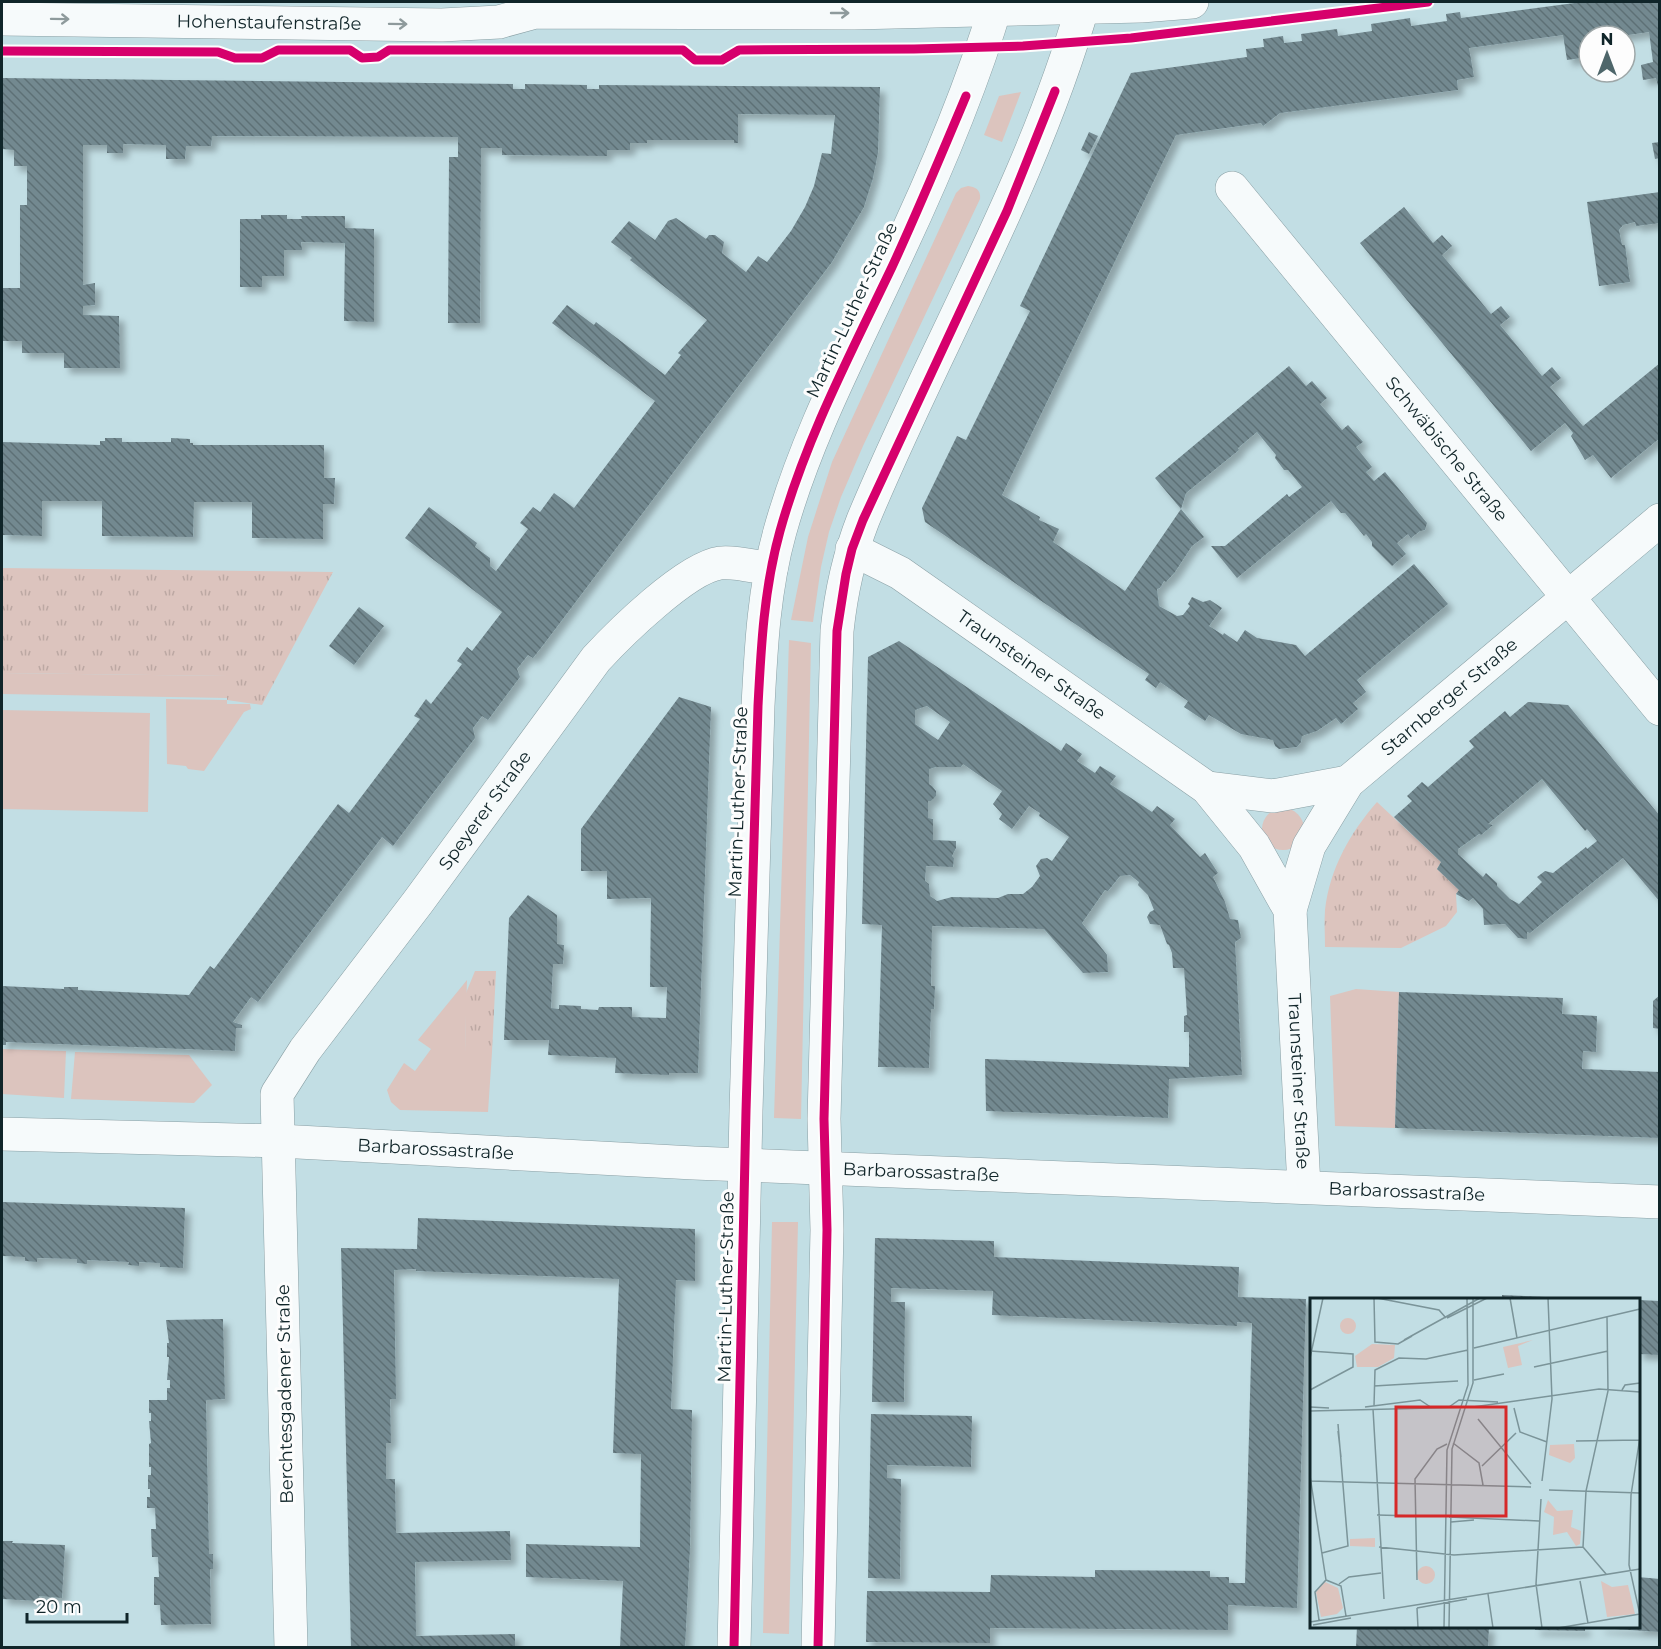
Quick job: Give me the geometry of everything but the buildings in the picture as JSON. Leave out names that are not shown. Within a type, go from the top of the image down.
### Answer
[{"type":"street","name":"Hohenstaufenstraße","points":[[2,19],[442,25],[499,22],[531,7],[787,7],[854,14],[996,5],[1155,6],[1192,2]]},
{"type":"street","points":[[818,1647],[827,1242],[824,1119],[837,631],[841,599],[852,549],[876,489],[1020,181],[1063,68],[1083,4]]},
{"type":"street","name":"Martin-Luther-Straße","points":[[734,1647],[760,647],[771,570],[780,530],[813,436],[930,182],[971,81],[996,5]]},
{"type":"street","name":"Schwäbische Straße","points":[[1232,188],[1659,709]]},
{"type":"street","name":"Starnberger Straße","points":[[1290,910],[1310,846],[1348,782],[1659,520]]},
{"type":"street","name":"Traunsteiner Straße","points":[[852,549],[900,573],[1207,788],[1254,846],[1290,910],[1304,1187]]},
{"type":"street","name":"Speyerer Straße","points":[[279,1141],[278,1094],[305,1050],[418,902],[596,659],[620,634],[698,570],[728,563],[771,570]]},
{"type":"street","name":"Traunsteiner Straße","points":[[1207,788],[1272,796],[1348,782]]},
{"type":"street","name":"Barbarossastraße","points":[[2,1134],[279,1141],[745,1166],[1659,1202]]},
{"type":"street","name":"Berchtesgadener Straße","points":[[279,1141],[291,1647]]},
{"type":"green space","points":[[1021,92],[1002,142],[984,135],[999,96]]},
{"type":"green space","points":[[968,186],[980,193],[980,199],[841,497],[829,532],[821,567],[813,622],[791,620],[808,537],[832,462],[956,193]]},
{"type":"green space","points":[[2,568],[333,572],[262,705],[227,700],[227,676],[2,673]]},
{"type":"green space","points":[[789,640],[811,643],[801,1119],[774,1118]]},
{"type":"green space","points":[[2,673],[227,676],[227,698],[2,694]]},
{"type":"green space","points":[[166,699],[227,700],[227,704],[250,704],[251,709],[244,712],[204,771],[167,764]]},
{"type":"green space","points":[[2,710],[150,713],[148,812],[2,809]]},
{"type":"green space","points":[[1377,802],[1441,862],[1437,869],[1459,890],[1456,894],[1457,912],[1446,926],[1401,948],[1325,947],[1325,910],[1331,880],[1350,839]]},
{"type":"green space","points":[[1283,808],[1291,809],[1298,814],[1303,821],[1303,837],[1298,844],[1291,849],[1283,850],[1275,849],[1268,844],[1263,837],[1262,829],[1263,821],[1268,814],[1275,809]]},
{"type":"green space","points":[[475,971],[496,971],[492,1052],[465,1052],[466,993]]},
{"type":"green space","points":[[467,980],[465,1051],[492,1052],[488,1112],[400,1110],[391,1102],[387,1090],[404,1063],[415,1071],[431,1049],[418,1040]]},
{"type":"green space","points":[[1356,989],[1399,992],[1395,1128],[1335,1126],[1330,996]]},
{"type":"green space","points":[[2,1049],[66,1051],[64,1098],[2,1094]]},
{"type":"green space","points":[[75,1052],[189,1055],[212,1085],[194,1103],[71,1099]]},
{"type":"green space","points":[[772,1222],[798,1222],[789,1634],[763,1633]]},
{"type":"cycle path","points":[[2,51],[218,52],[235,58],[262,58],[278,50],[350,50],[362,58],[378,57],[389,50],[683,50],[695,60],[722,60],[739,50],[1023,46],[1131,38],[1428,2]]},
{"type":"cycle path","points":[[818,1648],[827,1230],[824,1119],[837,631],[846,574],[863,520],[1007,211],[1055,91]]},
{"type":"cycle path","points":[[734,1648],[758,706],[762,640],[770,574],[791,496],[816,429],[911,225],[966,96]]}]
